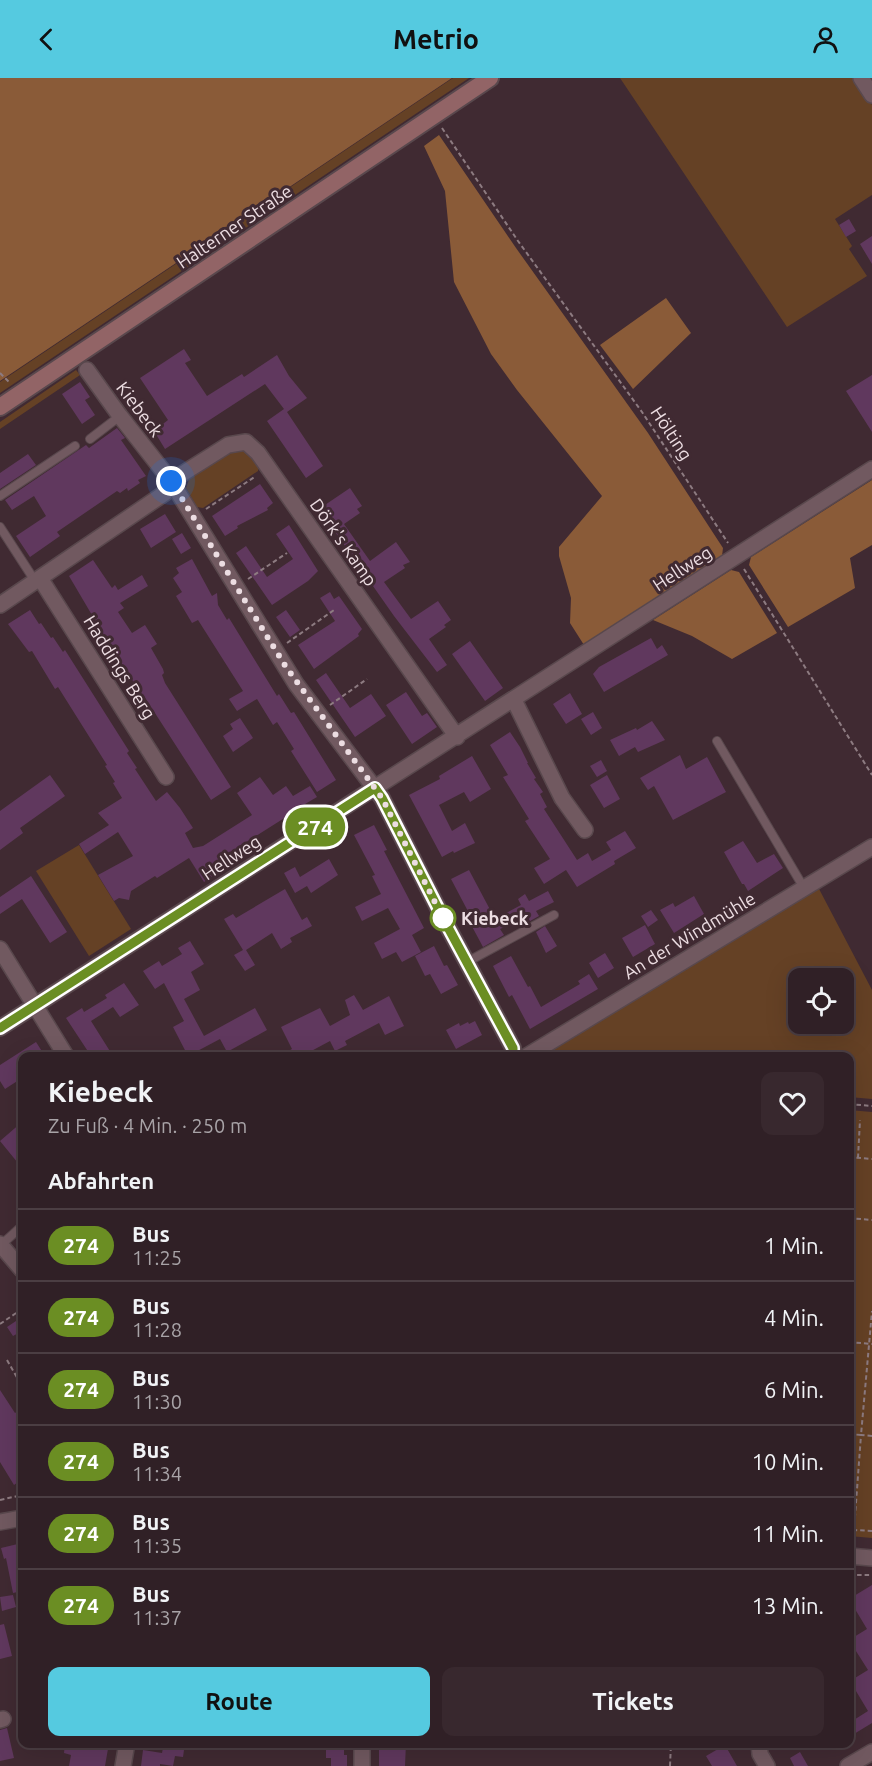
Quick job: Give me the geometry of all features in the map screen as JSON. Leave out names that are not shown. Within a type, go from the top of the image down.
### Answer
[{"type":"main road","name":"Halterner Straße","points":[[0,407],[490,78]]},
{"type":"street","points":[[861,78],[872,95]]},
{"type":"street","name":"Kiebeck","points":[[87,370],[171,481],[275,651],[382,798],[513,1048],[513,1052]]},
{"type":"street","name":"Dörk's Kamp","points":[[171,481],[228,445],[246,441],[258,453],[457,737]]},
{"type":"street","name":"Hellweg","points":[[0,1028],[872,469]]},
{"type":"street","points":[[0,605],[165,493],[171,481]]},
{"type":"street","name":"Haddings Berg","points":[[38,580],[166,777]]},
{"type":"street","points":[[514,699],[562,798],[585,830]]},
{"type":"street","name":"An der Windmühle","points":[[534,1052],[872,847]]},
{"type":"street","points":[[0,949],[64,1052]]},
{"type":"street","points":[[1,1244],[18,1265]]},
{"type":"street","points":[[854,1556],[872,1558]]},
{"type":"street","points":[[123,1766],[125,1748]]},
{"type":"street","points":[[362,1748],[362,1766]]},
{"type":"street","points":[[759,1748],[760,1754],[767,1766]]},
{"type":"street","points":[[848,1766],[872,1752]]},
{"type":"lane","points":[[90,439],[120,416]]},
{"type":"lane","points":[[0,496],[75,446]]},
{"type":"lane","points":[[0,527],[38,580]]},
{"type":"lane","points":[[717,741],[804,888]]},
{"type":"lane","points":[[467,962],[554,915]]},
{"type":"lane","points":[[1,1244],[18,1229]]},
{"type":"path","name":"Hölting","points":[[433,116],[518,241],[642,412],[736,556],[872,775]]},
{"type":"path","points":[[194,518],[268,468]]},
{"type":"path","points":[[236,588],[288,553]]},
{"type":"path","points":[[275,651],[334,610]]},
{"type":"path","points":[[318,713],[367,679]]},
{"type":"path","points":[[854,1104],[872,1106]]},
{"type":"path","points":[[858,1158],[860,1120]]},
{"type":"path","points":[[854,1158],[872,1159]]},
{"type":"path","points":[[854,1218],[872,1220]]},
{"type":"path","points":[[872,1311],[854,1530],[872,1531]]},
{"type":"path","points":[[0,1324],[18,1312]]},
{"type":"path","points":[[854,1342],[871,1344]]},
{"type":"path","points":[[7,1360],[18,1379]]},
{"type":"path","points":[[854,1434],[872,1436]]},
{"type":"path","points":[[0,1500],[18,1496]]},
{"type":"path","points":[[854,1573],[872,1575]]},
{"type":"path","points":[[670,1766],[672,1748]]},
{"type":"shaded area","points":[[0,78],[452,78],[0,381]]},
{"type":"shaded area","points":[[453,78],[469,78],[0,393],[0,382]]},
{"type":"shaded area","points":[[620,78],[855,78],[872,105],[872,195],[835,219],[852,246],[849,249],[867,276],[787,327]]},
{"type":"shaded area","points":[[439,135],[516,248],[648,433],[723,548],[722,556],[584,645],[570,623],[571,598],[559,556],[559,547],[602,496],[491,354],[454,282],[445,191],[424,146]]},
{"type":"shaded area","points":[[666,298],[691,333],[633,389],[600,345]]},
{"type":"shaded area","points":[[76,370],[80,375],[0,429],[0,422]]},
{"type":"shaded area","points":[[241,449],[248,452],[259,465],[258,471],[203,508],[197,507],[186,488],[190,477],[225,452]]},
{"type":"shaded area","points":[[872,480],[872,545],[850,558],[855,588],[788,627],[749,565],[751,557]]},
{"type":"shaded area","points":[[731,570],[739,572],[777,633],[732,659],[692,636],[653,620]]},
{"type":"shaded area","points":[[79,845],[131,929],[89,956],[36,871]]},
{"type":"shaded area","points":[[818,887],[872,990],[872,1099],[854,1097],[854,1052],[545,1052]]},
{"type":"shaded area","points":[[854,1110],[872,1112],[872,1538],[854,1536]]},
{"type":"building","points":[[849,219],[856,231],[846,237],[839,225]]},
{"type":"building","points":[[872,236],[872,264],[860,244]]},
{"type":"building","points":[[184,349],[191,360],[185,363],[207,396],[242,374],[244,377],[277,355],[289,376],[307,398],[287,412],[323,466],[306,478],[267,421],[284,409],[265,384],[165,449],[154,431],[168,420],[140,378]]},
{"type":"building","points":[[872,375],[872,432],[846,391]]},
{"type":"building","points":[[80,382],[90,397],[85,400],[95,415],[82,424],[62,394]]},
{"type":"building","points":[[117,428],[125,438],[121,440],[146,476],[138,480],[140,483],[128,491],[127,488],[120,493],[117,491],[57,532],[60,536],[30,557],[16,536],[46,516],[34,496],[12,510],[5,500],[86,445],[89,448]]},
{"type":"building","points":[[28,454],[36,465],[0,489],[0,473]]},
{"type":"building","points":[[260,484],[273,503],[267,508],[268,510],[237,526],[238,528],[225,536],[212,516]]},
{"type":"building","points":[[350,488],[362,506],[357,509],[360,513],[344,524],[370,561],[396,542],[410,562],[403,565],[405,568],[384,582],[411,619],[438,601],[451,620],[444,625],[446,627],[429,639],[447,665],[437,672],[394,616],[319,509]]},
{"type":"building","points":[[165,514],[176,532],[151,548],[140,529]]},
{"type":"building","points":[[289,525],[318,571],[308,581],[272,605],[236,553],[246,546],[267,577],[293,559],[276,534]]},
{"type":"building","points":[[182,533],[191,548],[181,554],[172,539]]},
{"type":"building","points":[[192,559],[212,596],[217,593],[218,605],[227,620],[229,618],[277,696],[279,694],[291,713],[294,712],[336,780],[317,792],[291,751],[294,749],[277,722],[273,725],[257,699],[237,711],[229,699],[243,691],[198,620],[192,623],[176,596],[182,592],[173,578],[179,573],[176,568]]},
{"type":"building","points":[[93,560],[112,588],[115,585],[118,590],[142,575],[148,586],[120,603],[124,608],[118,612],[132,633],[145,625],[157,644],[151,648],[163,669],[162,675],[165,683],[231,787],[211,800],[144,696],[129,678],[69,576]]},
{"type":"building","points":[[330,592],[334,599],[339,596],[362,629],[359,636],[314,669],[298,645],[335,621],[320,598]]},
{"type":"building","points":[[30,610],[63,652],[65,650],[129,751],[127,753],[137,768],[135,769],[156,801],[167,792],[180,808],[193,828],[185,833],[193,848],[203,846],[252,815],[237,793],[260,777],[273,795],[286,786],[293,796],[310,786],[317,797],[300,807],[302,810],[287,819],[286,817],[221,858],[227,867],[204,882],[189,858],[131,891],[129,900],[119,898],[114,901],[98,875],[133,856],[118,832],[85,854],[79,844],[109,825],[98,813],[122,798],[105,766],[107,765],[58,687],[55,689],[32,651],[29,652],[8,624]]},
{"type":"building","points":[[286,610],[300,630],[290,637],[276,617]]},
{"type":"building","points":[[651,638],[657,649],[662,645],[668,655],[604,692],[593,674],[599,667]]},
{"type":"building","points":[[470,641],[503,688],[485,701],[452,654]]},
{"type":"building","points":[[326,673],[350,708],[371,694],[386,716],[355,737],[316,680]]},
{"type":"building","points":[[406,692],[422,716],[427,713],[437,727],[412,744],[386,705]]},
{"type":"building","points":[[570,693],[582,714],[566,724],[553,704]]},
{"type":"building","points":[[593,712],[602,728],[591,735],[581,719]]},
{"type":"building","points":[[240,718],[253,738],[233,752],[223,736],[233,729],[230,724]]},
{"type":"building","points":[[652,721],[665,740],[638,752],[635,747],[619,756],[610,740],[636,728],[637,730]]},
{"type":"building","points":[[510,732],[543,792],[540,794],[547,807],[544,809],[577,860],[588,853],[592,861],[611,850],[606,842],[625,831],[636,848],[577,887],[566,870],[544,884],[534,868],[550,859],[525,821],[529,819],[503,777],[508,775],[490,745]]},
{"type":"building","points":[[680,755],[686,769],[707,757],[726,792],[673,820],[654,786],[648,790],[640,778]]},
{"type":"building","points":[[472,756],[491,789],[470,802],[464,792],[439,805],[452,831],[465,823],[475,843],[442,857],[409,795],[440,779],[439,776]]},
{"type":"building","points":[[601,760],[607,771],[597,777],[590,766]]},
{"type":"building","points":[[50,775],[65,796],[20,828],[23,833],[0,850],[0,811]]},
{"type":"building","points":[[607,775],[620,799],[604,808],[590,785]]},
{"type":"building","points":[[374,825],[387,850],[384,851],[424,928],[412,935],[421,952],[402,962],[396,952],[382,959],[374,943],[400,929],[388,908],[362,921],[355,907],[381,894],[372,876],[375,875],[354,835]]},
{"type":"building","points":[[743,841],[757,863],[774,854],[783,868],[748,891],[724,852]]},
{"type":"building","points":[[329,859],[338,875],[311,893],[307,886],[295,893],[284,873],[295,867],[300,877]]},
{"type":"building","points":[[469,870],[495,919],[521,905],[518,899],[525,894],[529,901],[548,891],[554,902],[536,911],[539,916],[530,921],[527,916],[500,929],[504,935],[483,947],[468,919],[471,917],[451,879]]},
{"type":"building","points":[[31,876],[67,932],[50,943],[22,899],[0,914],[0,897]]},
{"type":"building","points":[[285,889],[302,920],[307,917],[312,926],[290,938],[292,942],[281,949],[272,933],[246,950],[255,965],[245,971],[234,955],[243,950],[224,919],[233,914],[236,918]]},
{"type":"building","points":[[694,896],[704,914],[674,933],[660,910],[673,903],[675,907]]},
{"type":"building","points":[[651,910],[658,920],[648,927],[641,916]]},
{"type":"building","points":[[645,925],[655,944],[633,957],[622,938]]},
{"type":"building","points":[[545,926],[557,946],[546,953],[536,932]]},
{"type":"building","points":[[190,941],[204,964],[191,972],[200,990],[184,999],[204,1036],[255,1008],[267,1030],[227,1052],[220,1039],[196,1052],[186,1052],[173,1027],[184,1021],[164,983],[155,989],[143,971],[159,961],[162,966],[182,954],[178,948]]},
{"type":"building","points":[[434,946],[444,966],[447,965],[458,985],[441,994],[430,974],[425,976],[415,956]]},
{"type":"building","points":[[605,953],[614,968],[598,978],[589,963]]},
{"type":"building","points":[[511,956],[541,1007],[580,984],[578,981],[589,974],[598,989],[530,1029],[512,995],[509,997],[493,966]]},
{"type":"building","points":[[124,983],[139,1005],[120,1017],[113,1007],[91,1021],[110,1052],[88,1052],[66,1018],[82,1008],[84,1012],[107,998],[105,995]]},
{"type":"building","points":[[354,995],[363,1010],[389,996],[404,1026],[385,1035],[379,1023],[345,1041],[347,1045],[335,1051],[330,1041],[309,1052],[286,1052],[292,1049],[281,1027],[320,1008],[330,1026],[350,1015],[345,1000]]},
{"type":"building","points":[[475,1021],[482,1035],[456,1049],[446,1030],[459,1023],[460,1026]]},
{"type":"building","points":[[36,1042],[42,1052],[20,1052]]},
{"type":"building","points":[[18,1054],[18,1081],[5,1089],[0,1081],[0,1065]]},
{"type":"building","points":[[18,1125],[18,1163],[0,1141]]},
{"type":"building","points":[[18,1320],[18,1333],[13,1336],[7,1327]]},
{"type":"building","points":[[0,1390],[15,1413],[18,1411],[18,1482],[14,1485],[0,1462]]},
{"type":"building","points":[[18,1544],[18,1592],[13,1593],[6,1558],[4,1559],[1,1548]]},
{"type":"building","points":[[872,1585],[872,1723],[854,1734],[854,1720],[868,1711],[854,1688],[854,1679],[868,1670],[854,1648],[854,1637],[867,1629],[854,1607],[854,1596]]},
{"type":"building","points":[[13,1595],[16,1607],[2,1611],[0,1597]]},
{"type":"building","points":[[4,1624],[12,1656],[0,1659],[0,1625]]},
{"type":"building","points":[[7,1728],[14,1758],[0,1761],[0,1730]]},
{"type":"building","points":[[64,1748],[108,1748],[105,1766],[69,1766],[71,1755],[64,1753]]},
{"type":"building","points":[[163,1748],[184,1748],[183,1757],[175,1756],[173,1766],[160,1764],[160,1766],[141,1766],[143,1750],[162,1753]]},
{"type":"building","points":[[326,1748],[344,1748],[344,1755],[347,1755],[347,1766],[331,1766],[331,1758],[326,1758]]},
{"type":"building","points":[[381,1748],[406,1748],[405,1766],[379,1766],[379,1750]]},
{"type":"building","points":[[720,1748],[727,1748],[737,1766],[712,1766],[706,1756]]},
{"type":"building","points":[[800,1752],[808,1766],[794,1766],[790,1758]]},
{"type":"bus line","name":"274","points":[[0,1028],[375,788],[513,1048],[513,1052]]},
{"type":"place","name":"Kiebeck","points":[[443,918]]},
{"type":"route","points":[[171,481],[296,684],[382,798],[443,918]]}]
